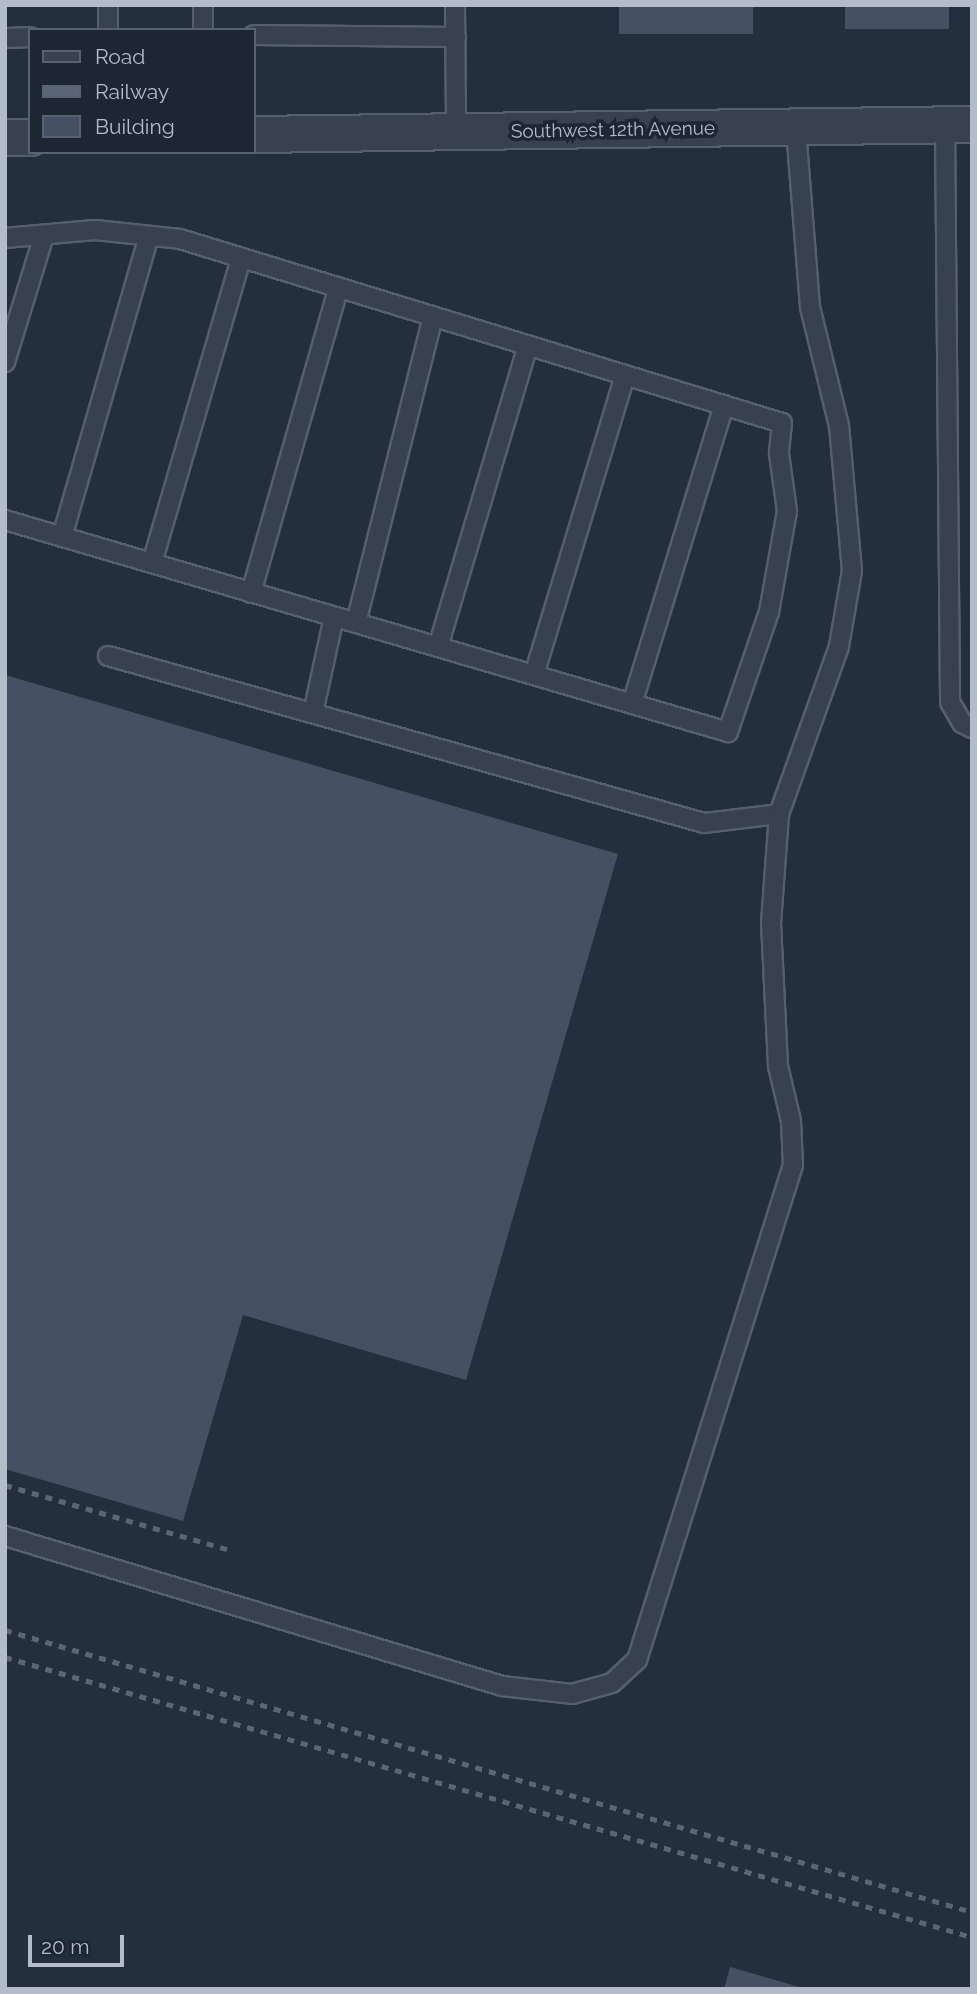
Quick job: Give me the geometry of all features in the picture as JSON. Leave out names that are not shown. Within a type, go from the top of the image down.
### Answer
[{"type":"street","name":"Southwest 12th Avenue","points":[[256,134],[958,124]]},
{"type":"street","points":[[5,137],[28,137]]},
{"type":"lane","points":[[108,5],[108,28]]},
{"type":"lane","points":[[203,5],[203,28]]},
{"type":"lane","points":[[455,5],[456,132]]},
{"type":"lane","points":[[256,36],[456,37]]},
{"type":"lane","points":[[5,38],[28,37]]},
{"type":"lane","points":[[958,124],[948,666],[950,702],[962,723],[972,728]]},
{"type":"lane","points":[[5,1536],[502,1686],[572,1694],[612,1682],[637,1660],[793,1166],[791,1121],[778,1066],[771,923],[779,814],[839,646],[852,571],[839,426],[810,307],[796,128]]},
{"type":"lane","points":[[5,237],[95,230],[180,239],[782,423],[779,454],[787,511],[769,612],[728,732],[5,520]]},
{"type":"lane","points":[[5,362],[44,235]]},
{"type":"lane","points":[[62,537],[149,236]]},
{"type":"lane","points":[[152,563],[241,258]]},
{"type":"lane","points":[[251,593],[339,287]]},
{"type":"lane","points":[[356,623],[433,317]]},
{"type":"lane","points":[[438,647],[528,346]]},
{"type":"lane","points":[[534,676],[625,375]]},
{"type":"lane","points":[[632,704],[724,405]]},
{"type":"lane","points":[[313,713],[334,617]]},
{"type":"lane","points":[[108,656],[704,822],[779,814]]},
{"type":"building","points":[[619,5],[753,5],[753,34],[619,34]]},
{"type":"building","points":[[845,5],[949,5],[949,29],[845,29]]},
{"type":"building","points":[[5,675],[618,854],[466,1380],[243,1315],[183,1521],[5,1469]]},
{"type":"building","points":[[730,1967],[803,1988],[803,1989],[724,1989]]},
{"type":"railway","points":[[5,1485],[227,1549]]},
{"type":"railway","points":[[5,1630],[972,1912]]},
{"type":"railway","points":[[5,1657],[972,1937]]}]
